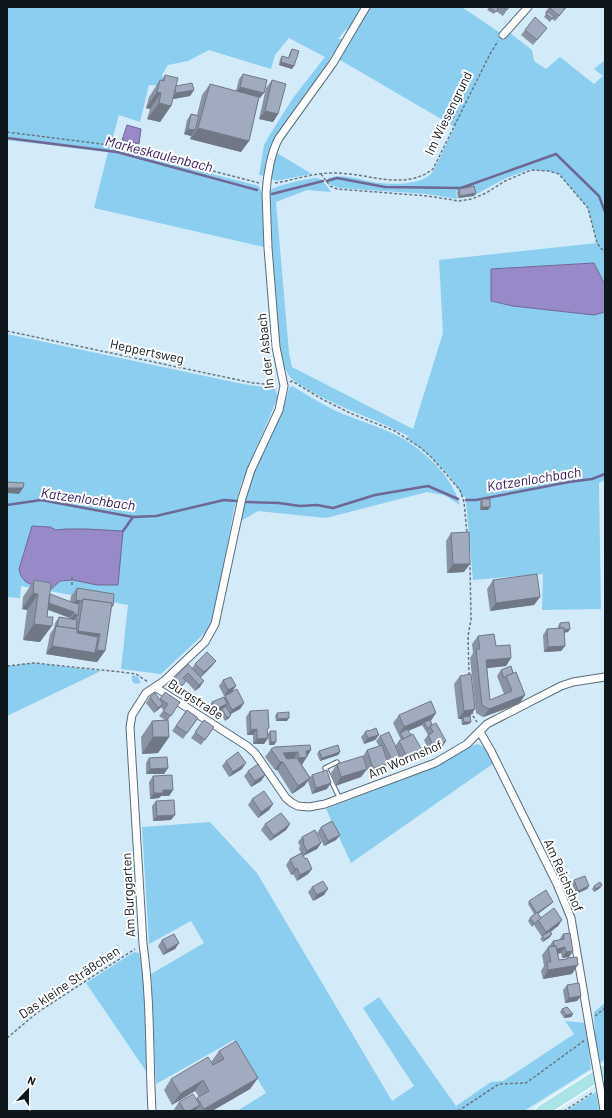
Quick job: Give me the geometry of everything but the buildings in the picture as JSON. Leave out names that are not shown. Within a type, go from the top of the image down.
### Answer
[{"type":"main road","points":[[542,1111],[605,1071]]},
{"type":"street","name":"In der Asbach","points":[[156,687],[205,642],[212,631],[215,624],[242,498],[251,470],[279,410],[284,386],[276,347],[268,248],[266,184],[275,145],[333,63],[366,7]]},
{"type":"street","points":[[503,34],[528,7]]},
{"type":"street","name":"Am Wormshof","points":[[317,806],[340,799],[435,763],[467,744],[487,724],[561,686],[573,682],[605,677]]},
{"type":"street","name":"Burgstraße","points":[[156,687],[247,746],[255,754],[286,798],[292,803],[298,806],[317,806]]},
{"type":"street","name":"Am Burggarten","points":[[152,1111],[147,976],[143,944],[130,727],[132,715],[137,705],[146,693],[156,687]]},
{"type":"street","name":"Am Reichshof","points":[[480,732],[491,751],[557,884],[571,918],[604,1110]]},
{"type":"lane","points":[[337,762],[325,768],[340,799]]},
{"type":"path","name":"Im Wiesengrund","points":[[266,184],[320,174],[345,173],[395,181],[418,178],[426,174],[433,169],[490,54],[503,34]]},
{"type":"path","points":[[7,132],[118,146],[266,184]]},
{"type":"path","points":[[320,174],[330,186],[337,189],[428,196],[459,201],[472,199],[486,193],[505,181],[531,170],[549,171],[558,174],[588,208],[597,243],[605,253]]},
{"type":"path","name":"Heppertsweg","points":[[7,331],[253,383],[284,386],[292,381],[322,399],[350,413],[395,431],[421,448],[432,458],[460,490],[464,502],[468,539]]},
{"type":"path","points":[[469,558],[471,620],[468,636],[470,680]]},
{"type":"path","points":[[72,576],[72,585]]},
{"type":"path","name":"Burgstraße","points":[[7,666],[34,663],[136,674],[156,687]]},
{"type":"path","points":[[472,709],[473,716],[478,724],[480,732]]},
{"type":"path","name":"Das kleine Sträßchen","points":[[7,1038],[38,1012],[143,944]]},
{"type":"path","points":[[590,1022],[605,1008]]},
{"type":"path","points":[[458,1111],[499,1084],[526,1083],[591,1036]]},
{"type":"path","points":[[564,1111],[592,1093]]},
{"type":"shaded area","points":[[7,7],[462,7],[506,37],[510,33],[532,50],[534,61],[546,69],[560,57],[594,84],[603,76],[594,69],[605,60],[605,285],[594,263],[491,269],[491,301],[513,306],[594,315],[605,312],[605,480],[599,483],[601,609],[542,610],[543,574],[473,580],[465,496],[462,497],[453,481],[439,465],[407,439],[408,436],[321,397],[291,378],[284,366],[279,345],[273,290],[269,192],[272,189],[283,185],[318,178],[324,182],[331,192],[307,190],[276,202],[289,353],[292,367],[413,429],[443,333],[439,260],[597,243],[588,208],[559,174],[549,171],[530,169],[504,179],[475,195],[473,188],[456,191],[457,199],[427,194],[339,188],[331,185],[328,182],[328,178],[338,176],[393,184],[403,184],[421,180],[433,171],[455,127],[340,60],[355,33],[346,29],[338,39],[343,39],[278,134],[270,149],[264,176],[259,175],[264,145],[293,98],[325,57],[289,38],[275,55],[271,69],[209,50],[188,61],[168,65],[162,75],[167,86],[149,85],[140,122],[119,115],[110,148],[259,186],[262,193],[264,247],[94,208],[108,152],[7,140]]},
{"type":"shaded area","points":[[127,125],[141,129],[139,144],[122,140]]},
{"type":"shaded area","points":[[275,152],[312,174],[275,181],[270,175]]},
{"type":"shaded area","points":[[594,263],[605,285],[605,312],[594,315],[513,306],[491,301],[491,269]]},
{"type":"shaded area","points":[[7,334],[238,383],[275,389],[278,397],[241,484],[234,509],[216,605],[208,630],[161,674],[121,669],[128,605],[21,586],[20,598],[7,597]],"holes":[[[50,527],[56,530],[66,529],[97,585],[73,580],[60,581],[54,585],[19,569],[24,554]]]},
{"type":"shaded area","points":[[292,386],[334,410],[398,436],[416,447],[440,469],[457,495],[460,505],[444,495],[427,492],[326,518],[258,511],[239,522],[250,483],[285,403],[289,388]]},
{"type":"shaded area","points":[[32,526],[50,527],[56,530],[86,529],[123,531],[118,585],[97,585],[73,580],[60,581],[50,590],[41,589],[26,582],[21,576],[19,569]]},
{"type":"shaded area","points":[[34,663],[101,671],[7,716],[7,666]]},
{"type":"shaded area","points":[[132,675],[138,677],[141,683],[134,683],[132,680]]},
{"type":"shaded area","points":[[478,744],[485,748],[494,763],[351,863],[326,809],[433,768],[470,746]]},
{"type":"shaded area","points":[[210,822],[257,873],[392,1101],[414,1086],[363,1008],[379,997],[456,1106],[491,1082],[503,1081],[574,1034],[565,1021],[586,1023],[591,1069],[524,1111],[237,1111],[266,1093],[234,1040],[156,1084],[151,974],[204,943],[191,921],[149,944],[142,827]]},
{"type":"shaded area","points":[[134,952],[139,953],[143,973],[148,1074],[86,983]]},
{"type":"shaded area","points":[[605,1003],[605,1059],[600,1063],[595,1038],[594,1012]]},
{"type":"shaded area","points":[[596,1092],[599,1111],[566,1111]]},
{"type":"waterway","name":"Markeskaulenbach","points":[[7,138],[117,152],[257,190]]},
{"type":"waterway","name":"Markeskaulenbach","points":[[327,181],[337,178],[385,187],[461,188],[556,154],[599,196],[605,212]]},
{"type":"waterway","name":"Markeskaulenbach","points":[[272,194],[323,181]]},
{"type":"waterway","name":"Katzenlochbach","points":[[466,500],[476,500],[592,479],[605,474]]},
{"type":"waterway","name":"Katzenlochbach","points":[[246,502],[279,503],[300,506],[317,505],[333,508],[375,495],[428,486],[458,499]]},
{"type":"waterway","name":"Katzenlochbach","points":[[7,505],[41,500],[133,517],[156,516],[224,500],[237,501]]},
{"type":"waterway","points":[[123,531],[133,517]]}]
